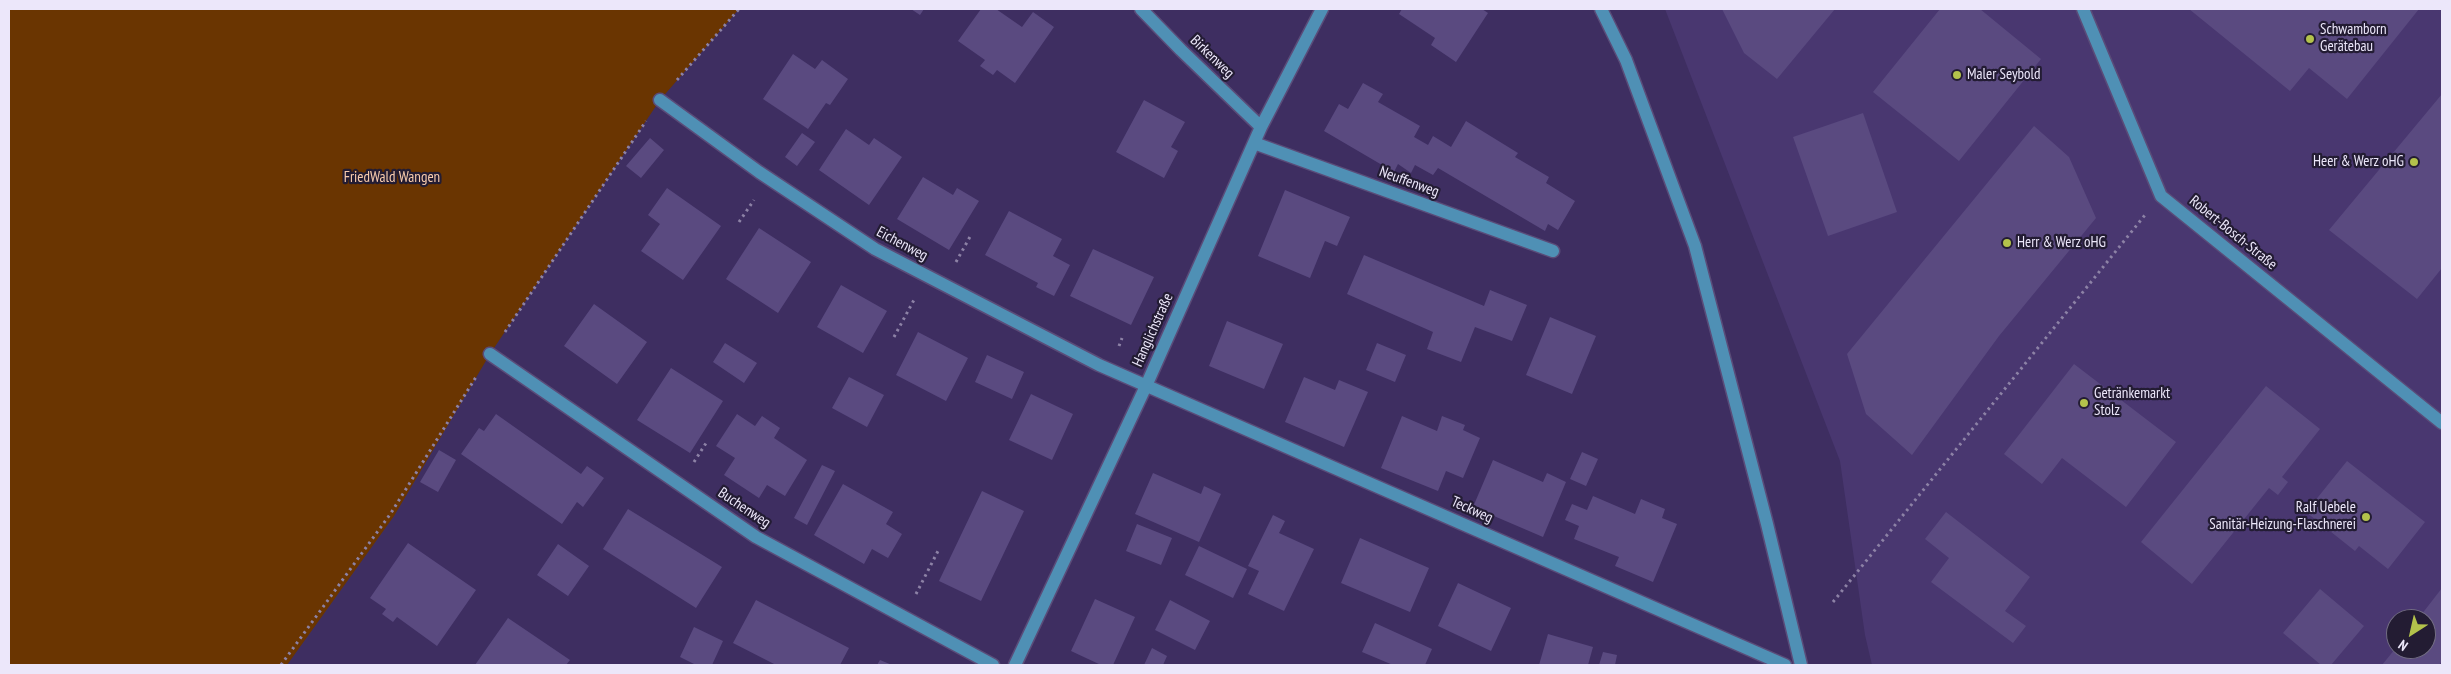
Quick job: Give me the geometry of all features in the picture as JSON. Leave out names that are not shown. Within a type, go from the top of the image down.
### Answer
[{"type":"street","name":"Birkenweg","points":[[1141,9],[1262,127]]},
{"type":"street","name":"Hanglichstraße","points":[[1015,665],[1146,386],[1254,144],[1322,9]]},
{"type":"street","points":[[1601,9],[1626,60],[1695,246],[1768,524],[1801,665]]},
{"type":"street","name":"Robert-Bosch-Straße","points":[[2082,9],[2161,196],[2442,423]]},
{"type":"street","name":"Eichenweg","points":[[660,100],[758,172],[875,249],[1100,366],[1146,386]]},
{"type":"street","name":"Neuffenweg","points":[[1254,144],[1553,251]]},
{"type":"street","name":"Buchenweg","points":[[490,354],[756,537],[993,665]]},
{"type":"street","name":"Teckweg","points":[[1146,386],[1785,665]]},
{"type":"path","points":[[281,665],[391,513],[490,354],[660,100],[739,9]]},
{"type":"path","points":[[1833,602],[2161,196]]},
{"type":"path","points":[[894,338],[927,276]]},
{"type":"path","points":[[905,617],[938,551]]},
{"type":"shaded area","points":[[1665,9],[2442,9],[2442,665],[1872,665],[1865,635],[1840,461]]},
{"type":"green space","name":"FriedWald Wangen","points":[[9,9],[739,9],[660,100],[490,354],[394,516],[287,665],[9,665]]},
{"type":"building","points":[[911,9],[924,9],[920,15]]},
{"type":"building","points":[[981,9],[996,9],[1022,27],[1033,12],[1054,27],[1015,83],[997,70],[993,75],[980,66],[985,60],[958,41]]},
{"type":"building","points":[[1402,9],[1482,9],[1488,13],[1456,62],[1431,45],[1435,38],[1399,14]]},
{"type":"building","points":[[1722,9],[1835,9],[1777,79],[1744,53]]},
{"type":"building","name":"Maler Seybold","points":[[1940,9],[1980,9],[2041,59],[1959,161],[1873,92]]},
{"type":"building","name":"Schwamborn Gerätebau","points":[[2189,9],[2419,9],[2347,99],[2309,68],[2290,91]]},
{"type":"building","points":[[793,54],[815,69],[822,60],[848,79],[830,105],[826,103],[808,129],[763,99]]},
{"type":"building","points":[[1363,83],[1383,94],[1378,102],[1420,126],[1414,137],[1428,145],[1433,136],[1451,147],[1466,121],[1518,153],[1515,157],[1549,177],[1546,183],[1575,201],[1558,230],[1548,224],[1545,231],[1438,168],[1433,175],[1415,165],[1411,173],[1398,164],[1394,172],[1324,131],[1339,104],[1348,109]]},
{"type":"building","name":"Heer & Werz oHG","points":[[2442,94],[2442,268],[2417,299],[2329,230]]},
{"type":"building","points":[[1144,100],[1185,122],[1171,147],[1178,151],[1164,178],[1116,152]]},
{"type":"building","points":[[1863,113],[1897,212],[1828,236],[1793,137]]},
{"type":"building","points":[[2034,126],[2069,157],[2096,218],[1999,336],[1912,455],[1866,414],[1847,354]]},
{"type":"building","points":[[846,129],[869,145],[874,138],[902,157],[869,205],[819,170]]},
{"type":"building","points":[[802,133],[815,142],[797,166],[785,157]]},
{"type":"building","points":[[650,138],[664,150],[641,178],[626,166]]},
{"type":"building","points":[[923,177],[953,195],[957,188],[979,201],[949,250],[897,219]]},
{"type":"building","points":[[667,188],[721,226],[683,280],[641,251],[660,224],[648,215]]},
{"type":"building","points":[[1285,190],[1350,217],[1337,246],[1325,241],[1310,278],[1258,256]]},
{"type":"building","points":[[1009,211],[1062,239],[1053,256],[1070,265],[1054,296],[1036,287],[1038,283],[985,255]]},
{"type":"building","points":[[759,228],[811,262],[778,313],[726,279]]},
{"type":"building","points":[[1093,249],[1154,277],[1131,325],[1070,296]]},
{"type":"building","points":[[1364,255],[1484,306],[1490,290],[1527,305],[1512,341],[1475,327],[1461,362],[1427,349],[1433,332],[1347,294]]},
{"type":"building","points":[[841,285],[887,311],[863,353],[817,327]]},
{"type":"building","points":[[594,304],[647,342],[617,384],[564,346]]},
{"type":"building","points":[[1550,317],[1596,336],[1572,394],[1526,375]]},
{"type":"building","points":[[1227,321],[1283,344],[1264,389],[1209,366]]},
{"type":"building","points":[[918,332],[968,358],[946,401],[896,375]]},
{"type":"building","points":[[725,343],[757,363],[744,383],[713,362]]},
{"type":"building","points":[[1377,343],[1406,355],[1395,382],[1366,370]]},
{"type":"building","points":[[987,355],[1024,372],[1012,399],[975,382]]},
{"type":"building","name":"Getränkemarkt Stolz","points":[[2074,364],[2176,442],[2126,507],[2062,458],[2042,484],[2004,454]]},
{"type":"building","points":[[671,368],[723,401],[690,453],[637,420]]},
{"type":"building","points":[[849,377],[884,395],[867,427],[832,408]]},
{"type":"building","points":[[1304,377],[1335,390],[1339,380],[1368,392],[1344,447],[1285,422]]},
{"type":"building","points":[[2266,386],[2320,429],[2282,477],[2288,482],[2278,495],[2269,488],[2192,584],[2141,542]]},
{"type":"building","points":[[1031,394],[1073,414],[1052,460],[1009,440]]},
{"type":"building","points":[[496,414],[581,474],[587,466],[604,478],[583,507],[577,502],[562,524],[461,454],[479,428],[484,431]]},
{"type":"building","points":[[737,414],[755,426],[762,416],[780,428],[774,438],[807,460],[785,496],[767,485],[759,498],[724,475],[735,458],[716,446]]},
{"type":"building","points":[[1402,416],[1437,431],[1442,416],[1465,425],[1463,430],[1480,438],[1463,478],[1446,471],[1438,491],[1381,468]]},
{"type":"building","points":[[439,450],[456,460],[438,492],[420,482]]},
{"type":"building","points":[[1582,452],[1598,459],[1586,486],[1570,479]]},
{"type":"building","points":[[1493,460],[1543,482],[1547,473],[1566,482],[1543,537],[1473,507]]},
{"type":"building","name":"Ralf Uebele Sanitär-Heizung-Flaschnerei","points":[[2347,461],[2425,522],[2388,569],[2359,546],[2355,551],[2306,512]]},
{"type":"building","points":[[822,465],[835,471],[807,525],[794,518]]},
{"type":"building","points":[[1153,473],[1201,494],[1204,486],[1221,494],[1199,542],[1135,514]]},
{"type":"building","points":[[843,484],[893,512],[886,524],[902,534],[888,558],[872,549],[864,564],[814,535]]},
{"type":"building","points":[[982,491],[1024,511],[981,601],[939,581]]},
{"type":"building","points":[[1593,496],[1635,514],[1641,499],[1665,509],[1662,518],[1677,524],[1653,582],[1615,566],[1619,557],[1574,539],[1579,526],[1565,520],[1572,504],[1587,510]]},
{"type":"building","points":[[628,509],[722,567],[696,608],[603,549]]},
{"type":"building","points":[[1946,512],[2030,577],[2005,611],[2026,626],[2013,643],[1931,582],[1949,558],[1925,539]]},
{"type":"building","points":[[1273,515],[1285,521],[1279,533],[1314,549],[1284,611],[1248,594],[1259,571],[1248,566]]},
{"type":"building","points":[[1137,524],[1172,538],[1161,565],[1126,551]]},
{"type":"building","points":[[1360,538],[1429,568],[1410,612],[1341,583]]},
{"type":"building","points":[[408,543],[476,590],[437,646],[397,617],[393,622],[382,614],[386,609],[370,598]]},
{"type":"building","points":[[558,544],[589,566],[568,596],[537,575]]},
{"type":"building","points":[[1199,546],[1247,569],[1233,598],[1185,575]]},
{"type":"building","points":[[1458,583],[1511,608],[1491,651],[1438,626]]},
{"type":"building","points":[[2442,588],[2442,661],[2439,665],[2382,665],[2387,659],[2436,659],[2436,609],[2426,609]]},
{"type":"building","points":[[2320,589],[2364,626],[2331,665],[2321,665],[2283,633]]},
{"type":"building","points":[[1095,599],[1135,617],[1113,665],[1101,665],[1071,651]]},
{"type":"building","points":[[756,600],[849,648],[840,665],[776,665],[733,643]]},
{"type":"building","points":[[1170,600],[1210,621],[1195,650],[1155,630]]},
{"type":"building","points":[[508,618],[570,660],[566,665],[475,665]]},
{"type":"building","points":[[1375,623],[1432,649],[1425,665],[1393,665],[1362,652]]},
{"type":"building","points":[[694,627],[723,641],[712,665],[696,665],[680,657]]},
{"type":"building","points":[[1548,634],[1593,647],[1588,665],[1539,665]]},
{"type":"building","points":[[1152,648],[1167,656],[1163,665],[1144,665]]},
{"type":"building","points":[[1603,652],[1617,655],[1615,665],[1599,665]]},
{"type":"building","points":[[880,660],[892,665],[877,665]]},
{"type":"place","name":"Schwamborn Gerätebau","points":[[2310,39]]},
{"type":"place","name":"Maler Seybold","points":[[1957,75]]},
{"type":"place","name":"Heer & Werz oHG","points":[[2414,162]]},
{"type":"place","name":"Herr & Werz oHG","points":[[2007,243]]},
{"type":"place","name":"Getränkemarkt Stolz","points":[[2084,403]]},
{"type":"place","name":"Ralf Uebele Sanitär-Heizung-Flaschnerei","points":[[2366,517]]}]
